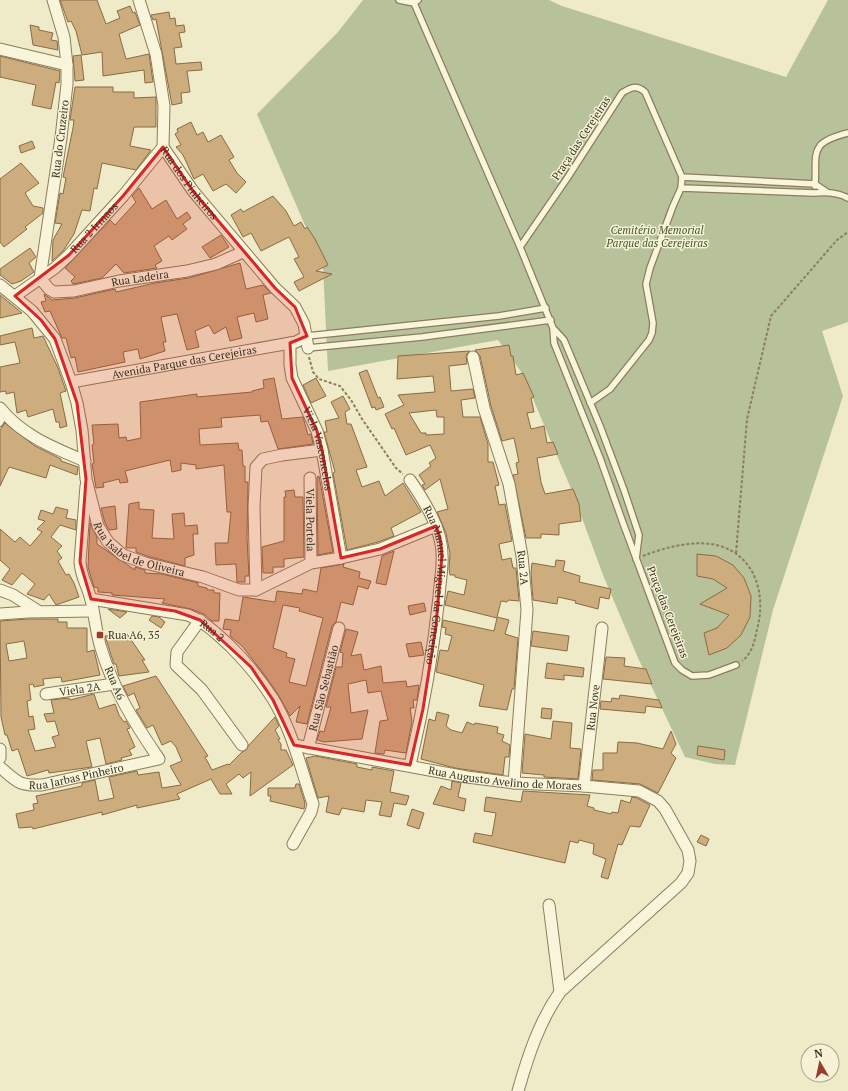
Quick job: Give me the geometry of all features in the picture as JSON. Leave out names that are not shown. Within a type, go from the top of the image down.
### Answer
[{"type":"street","name":"Rua do Cruzeiro","points":[[40,278],[61,138],[67,65],[62,25],[53,0]]},
{"type":"street","name":"Rua dos Pinheiros","points":[[139,0],[156,54],[164,106],[163,147],[193,191],[243,252],[275,288],[295,307],[304,324],[308,348]]},
{"type":"street","points":[[0,49],[67,65]]},
{"type":"street","name":"Rua 2 Irmaos","points":[[15,296],[54,268],[69,255],[123,196],[163,147]]},
{"type":"street","name":"Rua Ladeira","points":[[40,278],[49,289],[54,292],[74,291],[119,281],[187,271],[216,264],[243,252]]},
{"type":"street","name":"Rua Isabel de Oliveira","points":[[0,285],[15,296],[41,320],[54,339],[71,382],[78,410],[86,480],[102,534],[108,542],[123,555],[145,563],[203,577],[239,590],[256,590],[311,563],[380,549],[436,526]]},
{"type":"street","name":"Avenida Parque das Cerejeiras","points":[[71,382],[293,342],[307,336]]},
{"type":"street","points":[[293,342],[308,348]]},
{"type":"street","name":"Viela Vasconcelos","points":[[293,342],[290,365],[292,378],[317,431],[322,450],[341,558]]},
{"type":"street","name":"Rua 2A","points":[[473,357],[484,408],[509,484],[522,556],[528,610],[514,783]]},
{"type":"street","points":[[2,415],[52,447],[85,461]]},
{"type":"street","points":[[256,590],[254,507],[256,467],[262,459],[322,450]]},
{"type":"street","name":"Viela Portela","points":[[310,478],[311,563]]},
{"type":"street","points":[[86,480],[80,562],[81,575],[91,598]]},
{"type":"street","name":"Rua Manuel Miguel da Conceição","points":[[410,480],[436,526],[440,538],[442,555],[436,626],[423,709],[410,766]]},
{"type":"street","points":[[0,590],[13,595],[39,612]]},
{"type":"street","name":"Rua A6","points":[[91,598],[101,648],[114,684],[128,713],[159,759]]},
{"type":"street","name":"Rua 2","points":[[91,598],[174,611],[200,620],[215,632],[251,667],[273,700],[294,745],[313,804],[311,812],[293,844]]},
{"type":"street","points":[[0,614],[93,611]]},
{"type":"street","points":[[200,620],[177,652],[176,665],[202,690],[242,745]]},
{"type":"street","name":"Rua São Sebastião","points":[[308,748],[339,628]]},
{"type":"street","name":"Rua Nove","points":[[584,786],[602,628]]},
{"type":"street","name":"Viela 2A","points":[[46,694],[114,684]]},
{"type":"street","name":"Rua Augusto Avelino de Moraes","points":[[294,745],[467,777],[514,783],[584,786],[639,792],[658,801],[665,809],[688,850],[690,861],[688,873],[681,883],[560,992]]},
{"type":"street","points":[[0,749],[0,758]]},
{"type":"street","name":"Rua Jarbas Pinheiro","points":[[0,767],[14,780],[25,786],[42,785],[159,759]]},
{"type":"street","points":[[518,1091],[525,1066],[547,1011],[560,992],[549,906]]},
{"type":"lane","points":[[398,0],[416,1]]},
{"type":"lane","name":"Praça das Cerejeiras","points":[[416,1],[546,308],[553,328],[554,343],[600,458],[675,663],[682,670],[692,676],[709,675],[736,665]]},
{"type":"lane","name":"Praça das Cerejeiras","points":[[520,246],[568,177],[622,94],[629,88],[636,86],[645,92],[682,177],[681,188],[672,206],[650,268],[646,284],[653,323],[652,333],[610,389],[590,404]]},
{"type":"lane","points":[[814,193],[815,155],[817,148],[822,142],[848,133]]},
{"type":"lane","points":[[682,177],[815,184],[827,192]]},
{"type":"lane","points":[[681,188],[814,193],[827,192],[842,195],[848,198]]},
{"type":"lane","points":[[307,336],[498,316],[546,308]]},
{"type":"lane","points":[[308,348],[422,337],[550,320]]},
{"type":"lane","name":"Praça das Cerejeiras","points":[[553,328],[564,340],[600,426],[639,535],[636,559]]},
{"type":"path","points":[[736,553],[747,419],[771,316],[837,240],[848,232]]},
{"type":"path","points":[[308,348],[313,372],[319,379],[340,386],[396,468],[410,480]]},
{"type":"path","name":"Praça das Cerejeiras","points":[[636,559],[663,548],[703,544],[723,547],[736,553],[752,570],[759,588],[761,601],[758,626],[753,645],[745,659],[736,665]]},
{"type":"highlighted area","points":[[163,147],[193,191],[275,288],[295,307],[307,336],[290,343],[292,378],[317,431],[322,450],[341,558],[380,549],[436,526],[440,538],[442,555],[436,626],[423,709],[410,765],[294,745],[273,700],[251,667],[200,620],[175,611],[91,599],[80,562],[86,479],[77,403],[55,339],[41,320],[15,296],[69,255],[123,196]]},
{"type":"green space","name":"Cemitério Memorial Parque das Cerejeiras","points":[[363,0],[549,0],[562,6],[786,77],[828,0],[848,0],[848,322],[822,331],[843,396],[773,610],[735,765],[715,764],[685,757],[638,658],[603,575],[572,491],[522,373],[498,340],[328,371],[323,267],[257,114],[338,32]]},
{"type":"building","points":[[60,0],[97,0],[106,24],[120,18],[117,11],[130,6],[133,13],[135,12],[140,25],[119,34],[126,59],[149,54],[153,82],[145,83],[144,70],[103,76],[102,52],[82,55],[76,31],[71,21],[68,22]]},
{"type":"building","points":[[169,12],[170,19],[175,18],[176,26],[184,25],[185,32],[179,33],[182,47],[174,48],[176,64],[201,62],[202,70],[187,71],[190,92],[181,93],[182,103],[172,105],[156,19],[153,20],[151,15]]},
{"type":"building","points":[[30,25],[39,27],[39,30],[53,33],[51,40],[57,41],[58,50],[33,45]]},
{"type":"building","points":[[81,55],[84,80],[75,81],[73,56]]},
{"type":"building","points":[[0,56],[60,71],[59,83],[56,82],[51,109],[32,105],[36,85],[0,77]]},
{"type":"building","points":[[75,87],[113,87],[113,92],[134,92],[134,98],[156,97],[156,127],[134,127],[130,146],[151,150],[136,170],[102,163],[97,189],[94,188],[90,211],[82,210],[74,234],[63,251],[52,261],[53,240],[62,224],[55,223],[60,193],[63,194],[66,178],[63,177],[73,128],[74,120],[70,120]]},
{"type":"building","points":[[191,122],[197,135],[203,132],[208,142],[221,135],[234,157],[229,160],[237,173],[246,182],[236,193],[226,184],[213,191],[203,174],[194,179],[183,155],[176,147],[181,145],[175,134],[178,132],[177,129]]},
{"type":"building","points":[[32,141],[35,148],[21,153],[19,146]]},
{"type":"building","points":[[21,163],[39,183],[25,193],[33,206],[43,208],[43,213],[25,227],[27,229],[4,247],[0,242],[0,179]]},
{"type":"building","points":[[139,188],[152,209],[166,200],[177,219],[187,212],[191,218],[183,224],[187,229],[172,240],[169,236],[154,246],[162,261],[155,265],[157,268],[124,273],[116,264],[102,278],[73,284],[71,281],[75,277],[65,268],[110,220],[115,225],[136,202],[132,196]]},
{"type":"building","points":[[273,196],[286,211],[294,226],[301,222],[305,229],[307,227],[315,239],[328,265],[316,271],[332,274],[299,291],[294,282],[304,277],[294,259],[299,257],[289,237],[261,251],[251,233],[243,237],[231,215],[241,209],[243,212]]},
{"type":"building","points":[[221,235],[229,247],[210,258],[202,247]]},
{"type":"building","points":[[30,248],[36,257],[29,263],[34,272],[21,281],[12,284],[0,275],[0,269]]},
{"type":"building","points":[[240,263],[246,289],[263,285],[271,293],[263,295],[268,319],[256,322],[254,313],[237,317],[242,338],[230,341],[226,327],[214,334],[209,325],[195,331],[199,347],[187,350],[177,314],[161,317],[166,342],[163,342],[165,351],[140,359],[138,349],[123,352],[125,362],[78,372],[75,357],[71,358],[66,338],[62,338],[50,311],[45,312],[41,302],[46,301],[44,294],[52,300],[75,298],[115,289],[116,292],[155,283],[189,278]]},
{"type":"building","points":[[0,295],[22,313],[0,318]]},
{"type":"building","points":[[32,328],[34,338],[43,336],[58,368],[66,391],[60,393],[67,426],[60,428],[59,422],[56,422],[53,409],[28,417],[26,410],[17,413],[14,392],[6,394],[6,391],[0,392],[0,367],[20,363],[15,342],[0,345],[0,336]]},
{"type":"building","points":[[509,345],[511,356],[513,356],[516,375],[523,373],[534,397],[531,398],[534,412],[527,413],[531,429],[544,426],[547,443],[553,442],[558,454],[537,458],[541,482],[545,494],[573,489],[579,504],[581,521],[559,524],[559,535],[541,534],[541,538],[526,538],[513,475],[518,474],[516,463],[519,462],[514,438],[502,441],[491,406],[480,356],[475,350]]},
{"type":"building","points":[[470,351],[466,355],[467,364],[449,366],[451,391],[473,389],[475,398],[461,400],[463,417],[480,417],[488,444],[488,462],[493,462],[499,485],[495,486],[499,505],[505,504],[512,541],[499,544],[502,560],[511,558],[513,568],[516,568],[519,601],[501,601],[497,617],[509,620],[505,634],[518,638],[514,689],[512,689],[507,710],[479,706],[484,685],[436,672],[440,650],[448,651],[452,636],[445,634],[446,628],[442,627],[443,620],[494,631],[497,618],[445,605],[448,591],[464,595],[467,580],[455,577],[455,575],[450,575],[450,554],[446,533],[437,512],[448,509],[440,479],[425,490],[422,485],[425,484],[419,475],[431,466],[429,463],[436,458],[430,445],[406,455],[394,428],[392,429],[385,414],[404,405],[398,395],[435,392],[433,376],[397,379],[398,356]],"holes":[[[436,410],[437,417],[444,417],[444,434],[426,435],[426,433],[421,433],[409,413]]]},
{"type":"building","points":[[367,370],[378,398],[380,397],[384,407],[376,410],[375,407],[372,408],[359,373]]},
{"type":"building","points":[[274,378],[282,419],[303,417],[308,435],[311,434],[313,444],[278,449],[268,421],[261,422],[260,415],[221,418],[222,427],[199,429],[200,445],[238,443],[239,450],[242,450],[243,466],[245,466],[245,482],[248,482],[247,538],[249,576],[245,576],[245,582],[237,582],[236,564],[216,565],[215,543],[228,543],[231,512],[227,512],[224,465],[196,469],[196,465],[181,463],[181,470],[172,472],[170,460],[125,471],[128,482],[120,483],[119,479],[103,483],[104,487],[96,488],[92,464],[94,463],[92,445],[94,444],[92,425],[118,424],[119,438],[126,437],[127,441],[141,438],[140,402],[197,394],[197,397],[252,392],[264,388],[263,380]]},
{"type":"building","points":[[316,378],[326,396],[311,403],[303,385]]},
{"type":"building","points":[[343,396],[350,409],[345,412],[347,424],[351,424],[367,467],[356,470],[362,487],[379,481],[385,496],[403,483],[421,512],[391,528],[394,536],[347,550],[333,473],[335,472],[324,432],[327,432],[325,421],[339,418],[331,402]]},
{"type":"building","points":[[5,423],[35,446],[61,459],[61,461],[78,467],[77,475],[50,465],[46,478],[9,467],[0,486],[0,430]]},
{"type":"building","points":[[319,476],[333,552],[318,555],[317,477]]},
{"type":"building","points":[[294,490],[295,497],[303,497],[304,557],[284,559],[284,567],[273,567],[273,573],[263,573],[262,547],[284,541],[285,491]]},
{"type":"building","points":[[139,502],[139,509],[154,510],[152,538],[174,539],[172,514],[184,513],[185,526],[197,525],[198,534],[193,534],[194,555],[185,558],[185,566],[136,552],[136,548],[126,548],[129,504]]},
{"type":"building","points":[[115,506],[117,529],[109,530],[105,523],[101,508]]},
{"type":"building","points":[[56,507],[68,510],[66,518],[76,520],[76,530],[60,525],[51,537],[62,546],[57,551],[62,558],[58,561],[66,575],[69,574],[79,597],[56,605],[49,594],[44,600],[27,594],[35,584],[22,573],[12,585],[2,580],[10,569],[0,560],[0,529],[15,542],[20,537],[30,546],[42,532],[37,529],[45,521],[38,519],[41,510],[53,514]]},
{"type":"building","points":[[90,523],[97,537],[97,544],[135,570],[135,567],[145,570],[145,573],[162,574],[198,583],[198,586],[207,588],[207,590],[214,590],[214,593],[220,593],[219,621],[212,621],[204,614],[191,609],[162,603],[165,599],[112,595],[112,593],[98,592],[98,588],[94,587],[88,567]]},
{"type":"building","points":[[394,551],[386,585],[376,583],[382,556]]},
{"type":"building","points":[[697,554],[716,556],[733,565],[744,578],[751,596],[750,617],[741,635],[727,648],[709,655],[704,633],[717,628],[729,615],[700,604],[727,588],[713,579],[697,576]]},
{"type":"building","points":[[556,560],[565,561],[563,571],[580,576],[579,582],[611,589],[609,599],[600,597],[598,609],[575,603],[576,601],[558,597],[557,604],[533,600],[531,573],[532,563],[555,567]]},
{"type":"building","points":[[344,564],[343,567],[360,572],[359,578],[371,581],[368,589],[358,586],[353,605],[341,602],[336,622],[332,626],[307,724],[296,722],[300,706],[290,716],[264,674],[242,646],[230,636],[231,630],[223,629],[225,619],[239,621],[243,597],[275,602],[277,591],[302,594],[303,589],[317,592],[321,568]],"holes":[[[283,605],[300,608],[299,611],[323,618],[306,686],[289,682],[295,659],[286,657],[287,653],[273,648]]]},
{"type":"building","points":[[424,603],[426,611],[410,615],[408,606]]},
{"type":"building","points":[[108,609],[127,612],[120,618]]},
{"type":"building","points":[[152,616],[159,617],[165,622],[161,628],[149,620]]},
{"type":"building","points":[[58,619],[58,622],[67,622],[67,628],[87,628],[87,652],[94,650],[100,675],[62,682],[61,677],[43,679],[44,685],[34,687],[33,684],[29,685],[31,700],[27,701],[29,717],[33,716],[35,729],[28,730],[35,751],[56,747],[52,737],[59,735],[55,721],[47,722],[44,714],[54,713],[51,700],[69,698],[70,700],[94,694],[99,709],[115,704],[119,715],[124,722],[126,721],[130,728],[127,729],[135,747],[129,750],[132,755],[121,758],[122,760],[106,764],[100,738],[86,741],[92,767],[49,773],[48,770],[27,776],[18,749],[12,751],[7,735],[5,735],[1,717],[0,621]],"holes":[[[24,641],[27,658],[9,661],[6,644]]]},
{"type":"building","points":[[346,629],[358,632],[351,656],[361,654],[364,670],[381,666],[383,683],[406,681],[407,687],[419,685],[417,700],[413,700],[414,708],[410,708],[412,721],[406,753],[385,750],[384,754],[375,753],[380,721],[388,720],[381,691],[368,693],[366,680],[348,684],[351,713],[368,710],[362,739],[324,742],[317,740],[320,731],[324,732],[331,707],[326,707],[336,667],[342,667],[343,653],[340,652]]},
{"type":"building","points":[[533,631],[569,636],[567,651],[531,646]]},
{"type":"building","points":[[127,634],[145,660],[142,660],[149,672],[119,676],[105,636]]},
{"type":"building","points":[[421,642],[424,655],[409,657],[406,644]]},
{"type":"building","points":[[606,657],[625,658],[624,666],[646,669],[652,684],[603,679]]},
{"type":"building","points":[[547,663],[584,668],[583,677],[564,675],[564,680],[545,678]]},
{"type":"building","points":[[156,676],[208,756],[205,757],[212,770],[228,764],[229,765],[246,750],[275,717],[279,726],[275,730],[280,739],[278,740],[281,744],[281,750],[286,750],[293,765],[250,796],[251,772],[243,778],[239,774],[226,784],[232,794],[220,794],[211,779],[177,794],[180,799],[137,808],[137,805],[102,815],[102,812],[33,829],[32,827],[19,828],[16,814],[34,810],[33,804],[38,803],[36,796],[82,786],[82,783],[95,780],[99,801],[114,798],[109,777],[137,771],[138,775],[159,772],[162,788],[181,785],[170,766],[182,761],[176,747],[171,741],[162,745],[153,725],[147,728],[136,710],[140,708],[134,693],[128,696],[123,686]]},
{"type":"building","points":[[620,695],[659,700],[662,708],[646,706],[645,713],[600,709],[601,701],[611,702],[612,698],[619,699]]},
{"type":"building","points":[[542,708],[552,709],[551,719],[541,718]]},
{"type":"building","points":[[437,712],[449,715],[446,726],[451,730],[462,733],[467,722],[474,725],[475,723],[498,727],[497,733],[504,735],[502,741],[510,745],[509,757],[505,757],[503,775],[455,768],[421,759],[429,719],[435,721]]},
{"type":"building","points":[[553,721],[572,723],[570,748],[581,749],[578,779],[544,777],[544,775],[522,773],[525,734],[551,739]]},
{"type":"building","points":[[671,731],[676,744],[671,753],[676,758],[658,793],[640,784],[592,780],[593,770],[603,770],[603,753],[617,753],[618,742],[637,743],[663,749]]},
{"type":"building","points":[[698,746],[725,750],[724,760],[697,755]]},
{"type":"building","points":[[315,756],[357,764],[357,767],[372,770],[372,767],[394,771],[390,792],[409,796],[406,805],[394,803],[391,817],[379,815],[382,802],[366,800],[364,812],[342,808],[339,815],[326,812],[329,796],[318,798],[306,758]]},
{"type":"building","points":[[452,781],[461,783],[458,797],[466,799],[464,811],[433,804],[441,786],[451,790]]},
{"type":"building","points":[[296,784],[299,784],[305,803],[304,809],[270,801],[271,796],[268,796],[268,788],[295,788]]},
{"type":"building","points":[[523,791],[590,795],[587,806],[594,808],[594,810],[611,814],[612,812],[618,813],[621,800],[630,803],[632,797],[650,805],[640,827],[630,826],[622,845],[618,844],[608,879],[601,877],[606,859],[593,854],[594,844],[579,840],[578,843],[570,841],[565,863],[473,842],[475,833],[492,836],[496,813],[484,811],[486,797],[521,802]]},
{"type":"building","points":[[412,809],[424,813],[419,829],[407,825]]},
{"type":"building","points":[[701,835],[709,839],[706,846],[697,842]]},
{"type":"place","name":"Rua A6, 35","points":[[100,635]]}]
